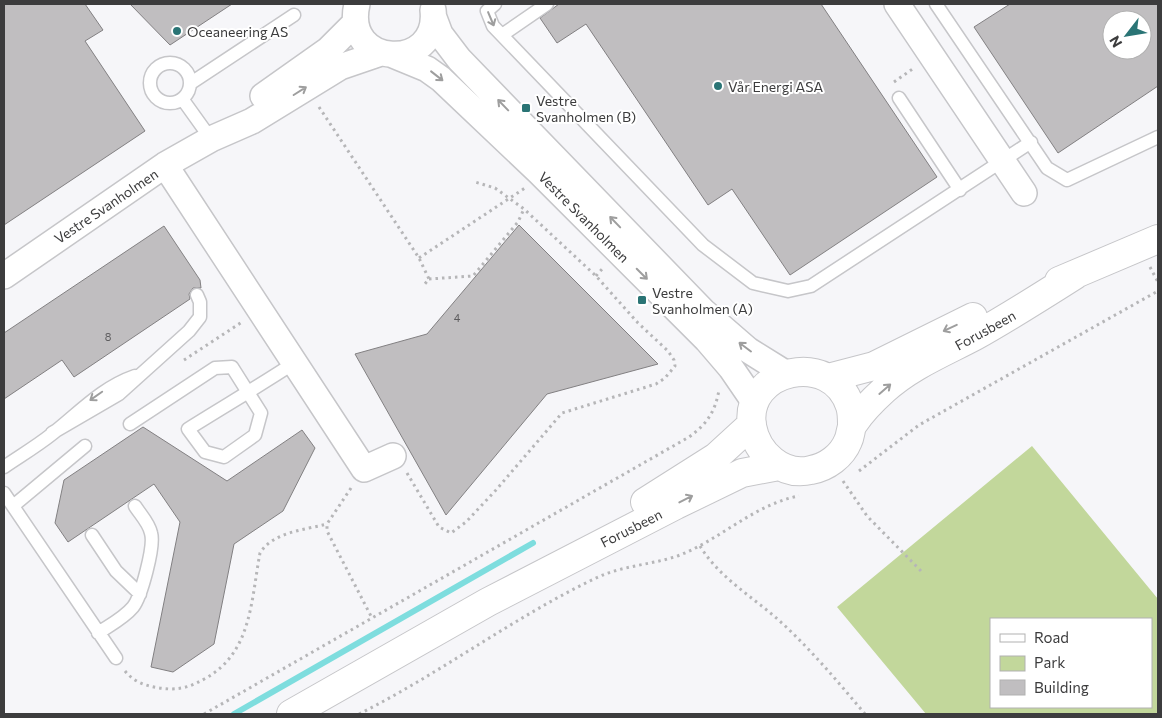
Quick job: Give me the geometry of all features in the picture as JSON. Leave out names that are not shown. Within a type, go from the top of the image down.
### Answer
[{"type":"main road","name":"Forusbeen","points":[[828,378],[874,366],[974,317],[1158,239]]},
{"type":"main road","name":"Forusbeen","points":[[852,425],[885,389],[899,379],[1021,310],[1075,275]]},
{"type":"main road","points":[[800,371],[814,372],[828,378],[842,390],[850,407],[852,425],[843,476],[811,470],[795,471],[779,466],[765,455],[756,441],[753,413],[762,390],[773,380],[785,374],[800,371]]},
{"type":"main road","name":"Forusbeen","points":[[488,602],[708,463],[753,413]]},
{"type":"main road","name":"Forusbeen","points":[[291,714],[488,602],[723,481],[742,473],[779,466]]},
{"type":"street","points":[[900,5],[1024,193]]},
{"type":"street","points":[[355,11],[360,36],[369,46],[387,54],[405,54],[416,49],[425,41],[432,30],[436,10]]},
{"type":"street","name":"Vestre Svanholmen","points":[[436,10],[440,34],[459,59],[703,310],[748,350],[785,374]]},
{"type":"street","name":"Vestre Svanholmen","points":[[211,139],[244,109],[328,50],[355,11]]},
{"type":"street","name":"Vestre Svanholmen","points":[[4,276],[165,165],[211,139],[252,120],[340,67],[387,54],[428,69],[481,116],[707,340],[732,368],[753,413]]},
{"type":"street","points":[[165,165],[364,468],[393,456]]},
{"type":"lane","points":[[495,4],[487,11],[493,26],[703,246],[754,283],[788,291],[811,286],[1031,142]]},
{"type":"lane","points":[[502,35],[547,4]]},
{"type":"lane","points":[[936,4],[1047,168],[1066,180],[1158,137]]},
{"type":"lane","points":[[191,83],[294,14]]},
{"type":"lane","points":[[166,63],[178,64],[188,72],[191,83],[189,92],[183,100],[172,104],[160,101],[152,92],[150,80],[155,69],[166,63]]},
{"type":"lane","points":[[899,98],[960,190]]},
{"type":"lane","points":[[183,100],[211,139]]},
{"type":"lane","points":[[4,467],[52,433],[91,399],[115,383],[140,374],[196,324],[201,310],[197,295]]},
{"type":"lane","points":[[130,424],[215,368],[232,367],[248,392],[261,413],[255,435],[224,457],[205,452],[188,429],[248,392],[294,363]]},
{"type":"lane","points":[[13,506],[84,446]]},
{"type":"lane","points":[[4,493],[116,658]]},
{"type":"lane","points":[[98,633],[126,614],[134,606],[140,594],[152,542],[148,525],[135,506]]},
{"type":"lane","points":[[92,534],[116,571],[140,594]]},
{"type":"path","points":[[317,104],[419,258],[429,279]]},
{"type":"path","points":[[393,456],[413,480],[439,527],[450,533],[466,522],[496,490],[562,413],[616,397],[665,378],[675,366],[674,360],[596,276],[524,209],[510,197],[485,183],[475,182]]},
{"type":"path","points":[[419,258],[532,184]]},
{"type":"path","points":[[423,286],[429,279],[473,276],[518,222],[524,209]]},
{"type":"path","points":[[596,276],[604,268]]},
{"type":"path","points":[[923,573],[867,516],[843,476],[919,425],[1158,291]]},
{"type":"path","points":[[204,714],[689,437],[701,429],[711,417],[719,388]]},
{"type":"path","points":[[116,658],[128,674],[142,684],[158,688],[181,689],[219,671],[232,658],[244,636],[260,553],[266,543],[275,538],[327,524],[364,468]]},
{"type":"path","points":[[360,714],[558,598],[598,577],[638,564],[680,555],[700,546],[768,507],[792,498],[808,495]]},
{"type":"path","points":[[327,524],[331,542],[372,618]]},
{"type":"path","points":[[700,546],[716,568],[783,624],[822,664],[865,714]]},
{"type":"green space","points":[[1032,446],[1158,599],[1158,714],[926,714],[837,607]]},
{"type":"building","points":[[4,4],[85,4],[103,30],[85,41],[145,131],[4,225]]},
{"type":"building","points":[[130,4],[232,4],[170,45]]},
{"type":"building","points":[[559,4],[821,4],[937,177],[790,275],[732,189],[708,205],[586,24],[557,43],[540,18]]},
{"type":"building","points":[[1010,4],[1158,4],[1158,86],[1058,153],[974,27]]},
{"type":"building","points":[[519,225],[658,364],[547,394],[446,515],[355,354],[427,334]]},
{"type":"building","points":[[164,226],[200,280],[201,288],[193,288],[189,294],[190,299],[74,377],[62,360],[4,399],[4,333]]},
{"type":"building","points":[[143,427],[227,481],[302,430],[315,448],[283,511],[234,544],[214,644],[173,672],[151,667],[180,522],[154,484],[68,542],[55,523],[64,480]]},
{"type":"waterway","points":[[234,714],[533,543]]},
{"type":"place","name":"Oceaneering AS","points":[[177,31]]},
{"type":"place","name":"Vår Energi ASA","points":[[718,86]]},
{"type":"place","name":"Vestre Svanholmen (B)","points":[[526,108]]},
{"type":"place","name":"Vestre Svanholmen (A)","points":[[642,300]]}]
